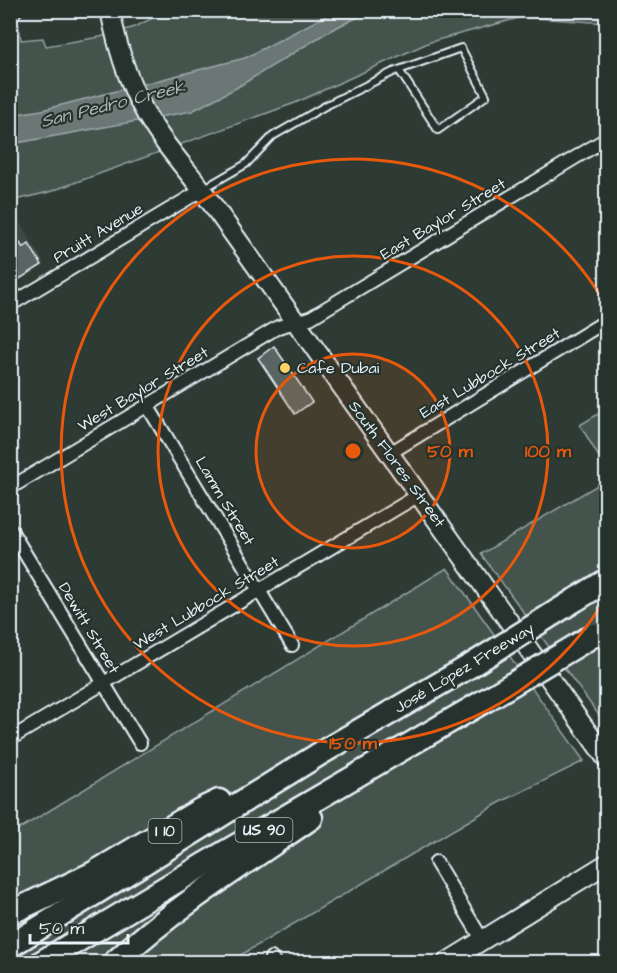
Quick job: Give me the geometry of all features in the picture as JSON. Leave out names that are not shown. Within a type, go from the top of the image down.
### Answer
[{"type":"highway","name":"José López Freeway","points":[[321,753],[470,666],[606,581]]},
{"type":"highway","points":[[115,963],[164,920],[209,887],[486,700],[600,632]]},
{"type":"highway","name":"US 90","points":[[42,963],[205,864],[486,700]]},
{"type":"highway","name":"US 90","points":[[10,946],[321,753]]},
{"type":"highway","name":"I 10","points":[[10,913],[92,874],[200,810],[321,753]]},
{"type":"main road","name":"South Flores Street","points":[[110,10],[127,75],[153,127],[202,190],[606,758]]},
{"type":"main road","points":[[447,963],[606,864]]},
{"type":"street","points":[[10,12],[16,10]]},
{"type":"street","name":"East Baylor Street","points":[[296,322],[310,318],[606,139]]},
{"type":"street","name":"Pruitt Avenue","points":[[10,305],[202,190]]},
{"type":"street","name":"East Lubbock Street","points":[[390,453],[606,321]]},
{"type":"street","name":"West Baylor Street","points":[[10,488],[278,327],[296,322]]},
{"type":"street","name":"Lamm Street","points":[[147,405],[292,645]]},
{"type":"street","name":"West Lubbock Street","points":[[10,739],[419,495]]},
{"type":"street","name":"Dewitt Street","points":[[10,529],[140,743]]},
{"type":"street","points":[[436,862],[483,941]]},
{"type":"lane","points":[[202,190],[246,164],[273,136],[325,106],[399,70],[461,48],[486,96],[438,130],[399,70]]},
{"type":"shaded area","points":[[166,11],[606,11],[606,23],[522,17],[430,42],[295,103],[49,192],[11,201],[10,25],[18,23],[21,40],[43,38],[46,46],[100,37],[135,27]]},
{"type":"shaded area","points":[[10,205],[44,263],[11,283],[10,283]]},
{"type":"shaded area","points":[[606,409],[606,469],[580,425]]},
{"type":"shaded area","points":[[606,480],[606,725],[481,554]]},
{"type":"shaded area","points":[[447,568],[584,761],[499,803],[229,962],[11,962],[11,834]]},
{"type":"water","name":"San Pedro Creek","points":[[335,11],[371,11],[331,30],[236,88],[192,111],[11,144],[11,115],[42,110],[245,58]]},
{"type":"building","points":[[10,227],[23,248],[29,244],[42,265],[10,285]]},
{"type":"building","points":[[274,346],[312,402],[295,414],[258,358]]},
{"type":"place","name":"Cafe Dubai","points":[[285,368]]}]
